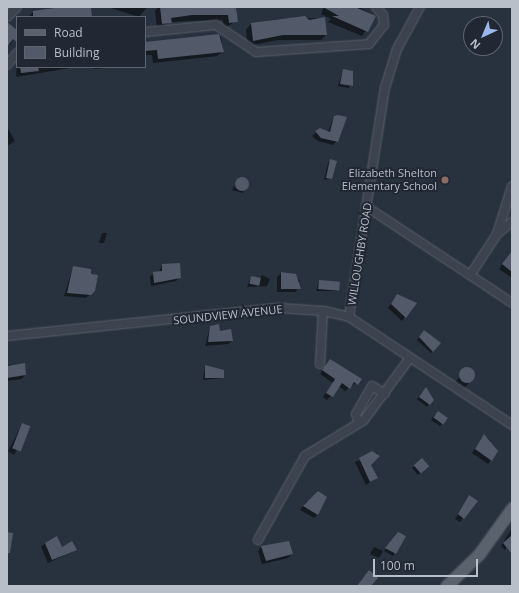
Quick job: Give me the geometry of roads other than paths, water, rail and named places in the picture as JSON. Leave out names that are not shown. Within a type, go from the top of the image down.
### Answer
[{"type":"main road","points":[[446,586],[479,554],[512,508]]},
{"type":"street","points":[[7,17],[17,7]]},
{"type":"street","points":[[146,32],[216,25],[256,52],[369,44],[384,26],[383,15],[376,7]]},
{"type":"street","name":"WILLOUGHBY ROAD","points":[[349,318],[389,71],[401,39],[420,7]]},
{"type":"street","points":[[7,65],[16,54]]},
{"type":"street","points":[[471,274],[497,234],[512,186]]},
{"type":"street","points":[[367,207],[471,274],[512,303]]},
{"type":"street","points":[[497,234],[512,222]]},
{"type":"street","name":"SOUNDVIEW AVENUE","points":[[7,336],[280,308],[323,311],[349,318],[512,425]]},
{"type":"street","points":[[320,364],[323,311]]},
{"type":"street","points":[[258,540],[305,456],[359,423],[385,394],[410,358]]},
{"type":"street","points":[[359,423],[356,414],[372,386],[385,394]]},
{"type":"place","name":"Elizabeth Shelton Elementary School","points":[[445,180]]}]
